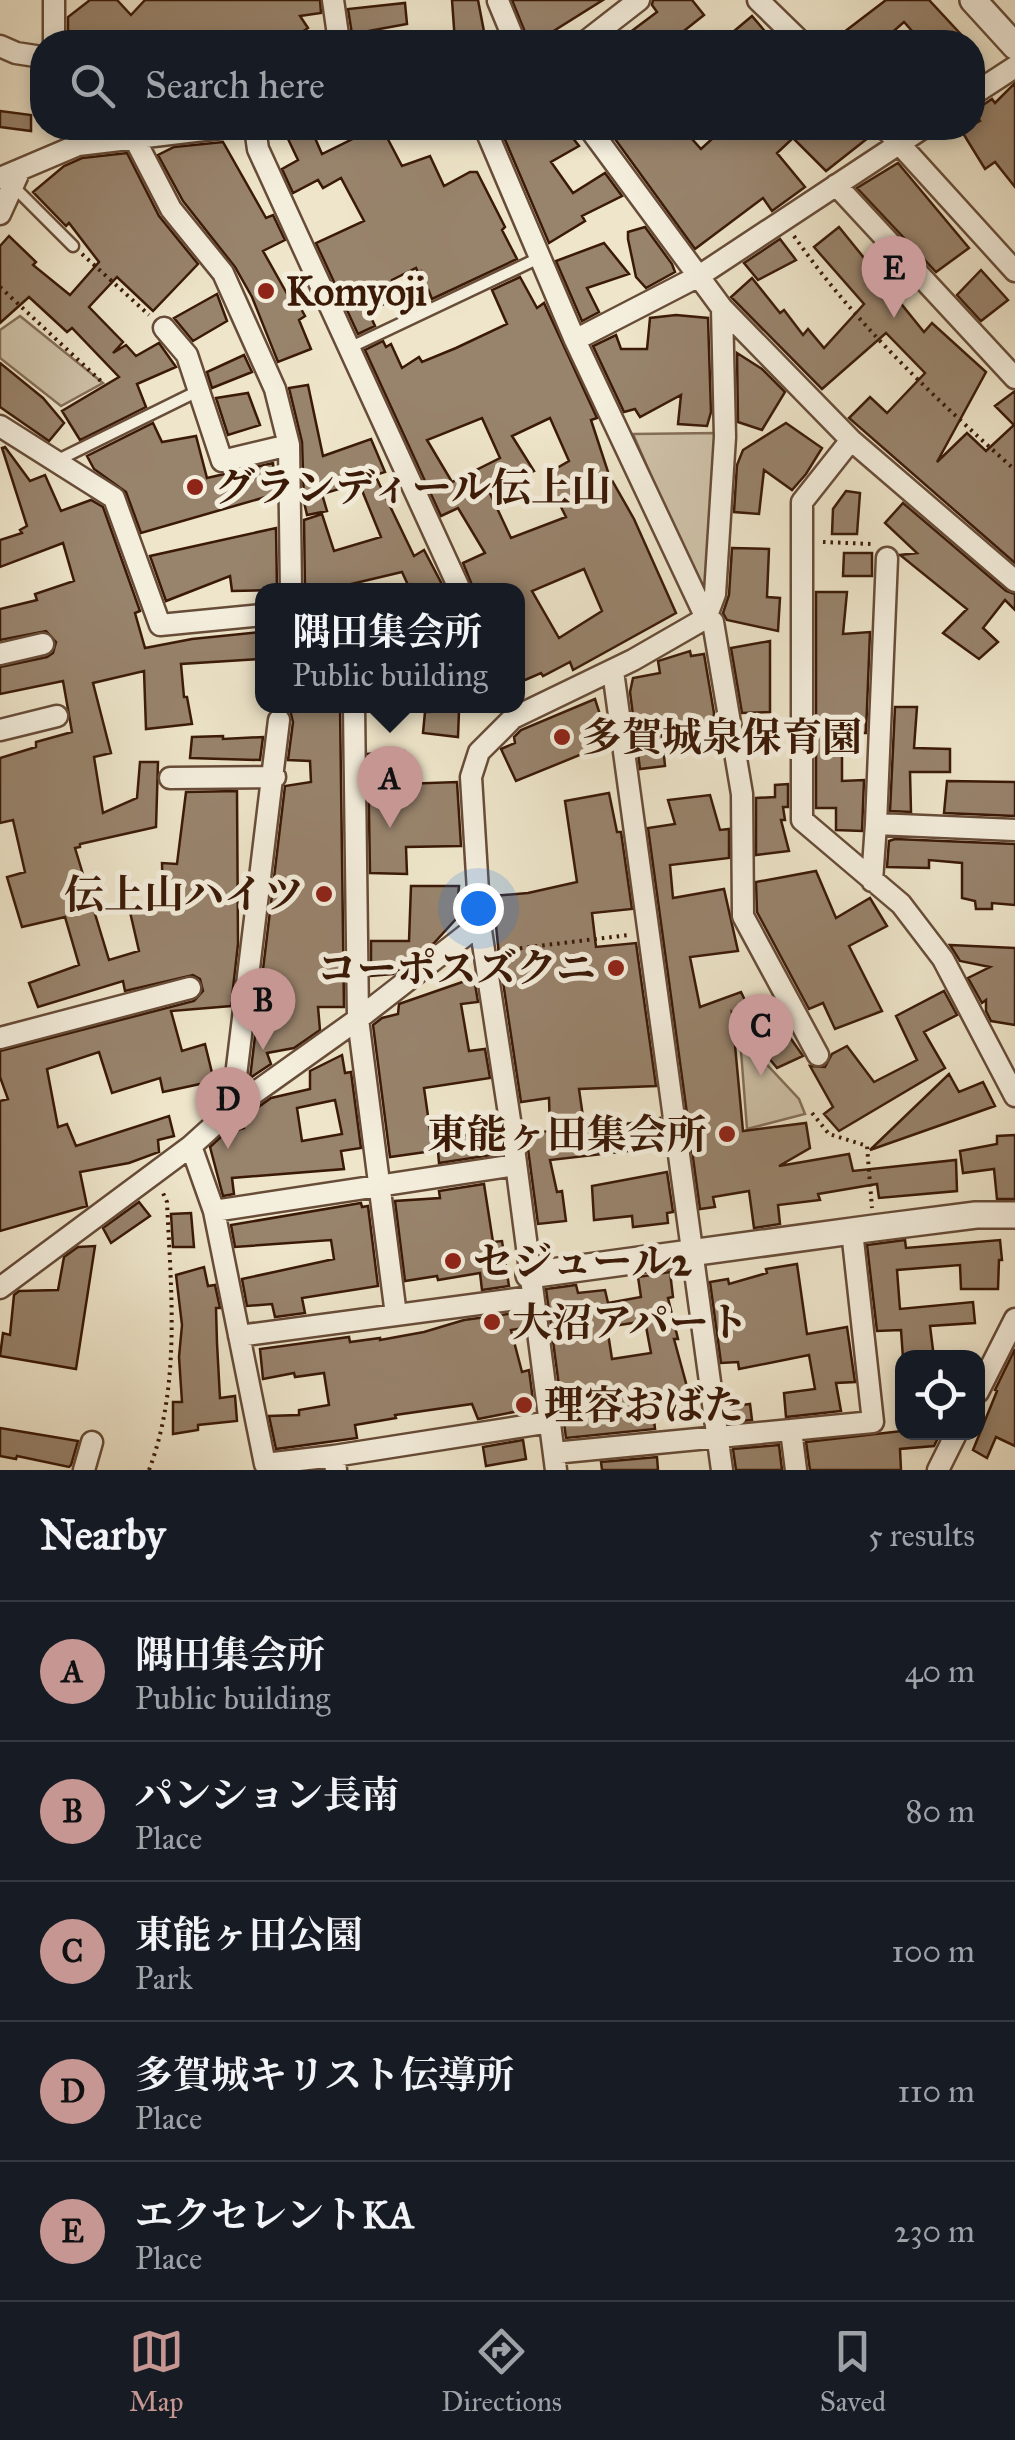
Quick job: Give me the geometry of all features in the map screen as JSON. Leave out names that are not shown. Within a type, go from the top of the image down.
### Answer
[{"type":"street","points":[[54,0],[54,30]]},
{"type":"street","points":[[334,0],[338,30]]},
{"type":"street","points":[[600,30],[639,0]]},
{"type":"street","points":[[758,0],[788,30]]},
{"type":"street","points":[[973,0],[1015,46]]},
{"type":"street","points":[[498,1],[510,30]]},
{"type":"street","points":[[0,46],[30,55]]},
{"type":"street","points":[[985,86],[1015,66]]},
{"type":"street","points":[[0,214],[11,178],[78,145],[99,140]]},
{"type":"street","points":[[137,140],[172,210],[223,273],[275,388],[289,444],[291,583]]},
{"type":"street","points":[[257,140],[457,583]]},
{"type":"street","points":[[490,140],[575,340],[706,618],[712,622],[742,794],[743,916],[818,1054]]},
{"type":"street","points":[[598,140],[722,308],[851,440],[1015,580]]},
{"type":"street","points":[[575,340],[698,276],[836,185],[887,140]]},
{"type":"street","points":[[898,140],[1015,270]]},
{"type":"street","points":[[836,185],[1015,378]]},
{"type":"street","points":[[525,706],[613,670],[706,618],[715,594],[725,437],[722,308]]},
{"type":"street","points":[[164,328],[187,355],[222,461],[289,444]]},
{"type":"street","points":[[0,426],[114,498],[160,625],[255,616]]},
{"type":"street","points":[[851,440],[802,502],[802,820],[901,904],[943,959],[1015,1096]]},
{"type":"street","points":[[872,881],[887,558]]},
{"type":"street","points":[[0,654],[43,644]]},
{"type":"street","points":[[613,670],[722,1470]]},
{"type":"street","points":[[354,713],[358,1019],[396,1315]]},
{"type":"street","points":[[509,713],[479,752],[472,777],[480,924],[555,1462],[718,1437],[873,1422],[863,1229]]},
{"type":"street","points":[[0,730],[56,716]]},
{"type":"street","points":[[232,1109],[279,720]]},
{"type":"street","points":[[170,778],[274,777]]},
{"type":"street","points":[[876,824],[1015,830]]},
{"type":"street","points":[[0,1288],[480,924]]},
{"type":"street","points":[[0,1038],[190,988]]},
{"type":"street","points":[[191,1146],[214,1210],[265,1464],[335,1463],[550,1422]]},
{"type":"street","points":[[214,1210],[516,1165]]},
{"type":"street","points":[[239,1336],[396,1315],[693,1254],[976,1215],[1015,1215]]},
{"type":"street","points":[[985,1378],[1015,1319]]},
{"type":"street","points":[[792,1430],[796,1470]]},
{"type":"street","points":[[938,1470],[953,1440]]},
{"type":"street","points":[[84,1470],[92,1442]]},
{"type":"lane","points":[[11,178],[73,246]]},
{"type":"lane","points":[[349,348],[539,258]]},
{"type":"lane","points":[[55,461],[199,391]]},
{"type":"path","points":[[783,220],[826,281],[884,346],[1015,470]]},
{"type":"path","points":[[73,246],[164,328]]},
{"type":"path","points":[[0,287],[103,383]]},
{"type":"path","points":[[802,542],[870,542],[887,558]]},
{"type":"path","points":[[484,952],[649,932]]},
{"type":"path","points":[[812,1113],[829,1134],[867,1146],[863,1229]]},
{"type":"path","points":[[149,1470],[160,1443],[171,1368],[167,1202],[154,1173]]},
{"type":"shaded area","points":[[20,316],[103,383],[61,406],[0,358],[0,330]]},
{"type":"shaded area","points":[[717,433],[710,586],[698,584],[633,434]]},
{"type":"shaded area","points":[[741,1051],[756,1053],[799,1099],[805,1114],[747,1129]]},
{"type":"building","points":[[90,0],[117,0],[131,15],[145,0],[320,0],[321,13],[300,16],[308,28],[305,30],[68,30],[68,17]]},
{"type":"building","points":[[452,0],[478,0],[484,30],[454,30]]},
{"type":"building","points":[[512,0],[603,0],[555,30],[524,30]]},
{"type":"building","points":[[653,0],[692,0],[704,15],[685,30],[633,30],[657,12]]},
{"type":"building","points":[[886,0],[929,0],[957,30],[911,30],[904,22],[895,30],[847,30]]},
{"type":"building","points":[[405,3],[407,24],[351,30],[348,9]]},
{"type":"building","points":[[752,16],[764,30],[735,30]]},
{"type":"building","points":[[1015,83],[1015,187],[995,162],[985,169],[967,140],[985,140],[985,104],[992,99],[995,103]]},
{"type":"building","points":[[0,111],[30,115],[30,131],[0,127]]},
{"type":"building","points":[[288,140],[316,140],[322,154],[351,140],[388,140],[402,166],[430,156],[444,186],[477,172],[517,259],[432,299],[421,271],[416,268],[392,280],[389,302],[368,311],[375,326],[358,334],[316,243],[364,221],[341,178],[323,188],[318,180],[293,193],[282,169],[298,160]]},
{"type":"building","points":[[505,140],[574,140],[579,146],[551,162],[573,193],[605,173],[622,196],[582,216],[585,221],[549,243]]},
{"type":"building","points":[[616,140],[693,140],[701,149],[711,140],[791,140],[777,153],[805,187],[772,211],[763,198],[695,249]]},
{"type":"building","points":[[795,140],[865,140],[826,171]]},
{"type":"building","points":[[223,142],[266,218],[273,215],[285,240],[263,251],[290,299],[294,296],[305,316],[299,320],[311,349],[278,362],[252,297],[235,267],[183,201],[158,155],[174,147]]},
{"type":"building","points":[[127,153],[159,216],[198,264],[153,311],[117,277],[89,307],[123,342],[113,353],[126,345],[136,356],[159,343],[176,367],[137,384],[146,407],[80,440],[62,411],[119,377],[72,328],[67,332],[29,297],[0,323],[0,246],[9,236],[36,262],[33,265],[70,295],[99,262],[69,223],[66,226],[33,192],[64,166],[82,158]]},
{"type":"building","points":[[898,163],[969,248],[936,272],[857,188]]},
{"type":"building","points":[[645,227],[675,272],[646,288],[636,277],[628,239],[628,232]]},
{"type":"building","points":[[839,227],[924,332],[932,323],[986,372],[937,462],[967,433],[986,451],[1014,425],[995,406],[1015,391],[1015,563],[849,418],[870,397],[887,413],[925,373],[886,333],[822,389],[731,297],[752,278],[780,313],[784,310],[803,335],[808,329],[824,348],[864,304],[814,247]]},
{"type":"building","points":[[780,239],[796,260],[758,280],[744,263]]},
{"type":"building","points":[[604,243],[629,274],[587,288],[599,312],[582,321],[556,261]]},
{"type":"building","points":[[981,270],[1008,300],[981,321],[957,295]]},
{"type":"building","points":[[520,277],[537,308],[544,303],[597,418],[591,420],[609,475],[634,519],[676,613],[573,670],[570,662],[525,680],[525,583],[471,583],[463,563],[485,553],[458,508],[441,516],[365,350],[383,341],[386,347],[391,344],[402,368],[419,357],[422,362],[507,324],[492,290]],"holes":[[[482,418],[500,458],[452,482],[427,440]],[[550,418],[569,461],[545,475],[566,517],[511,538],[489,491],[534,471],[512,436]],[[584,569],[602,611],[559,638],[532,591]]]},
{"type":"building","points":[[217,294],[227,321],[193,341],[174,318]]},
{"type":"building","points":[[650,318],[708,318],[711,412],[707,426],[678,424],[681,395],[640,417],[635,409],[624,412],[593,346],[616,335],[621,349],[647,349]]},
{"type":"building","points":[[737,353],[762,369],[785,392],[762,430],[738,422]]},
{"type":"building","points":[[244,355],[252,372],[212,388],[207,372]]},
{"type":"building","points":[[0,363],[43,398],[64,423],[49,441],[0,407]]},
{"type":"building","points":[[308,385],[323,456],[371,439],[385,472],[375,475],[414,556],[424,550],[441,583],[407,583],[402,572],[356,583],[305,583],[304,520],[322,514],[334,551],[381,537],[359,483],[322,494],[327,511],[307,515],[302,442],[289,388]]},
{"type":"building","points":[[248,393],[260,425],[228,435],[216,398]]},
{"type":"building","points":[[153,423],[162,442],[196,436],[207,478],[273,463],[276,494],[141,533],[126,492],[94,469],[87,456]]},
{"type":"building","points":[[786,423],[822,448],[792,490],[764,470],[759,514],[734,512],[737,465],[743,450]]},
{"type":"building","points":[[2,448],[30,481],[45,475],[61,511],[91,500],[103,507],[140,611],[135,613],[145,648],[255,633],[255,659],[181,664],[192,724],[146,729],[144,671],[93,683],[111,753],[94,757],[103,813],[137,798],[140,762],[158,762],[156,827],[75,848],[109,960],[139,951],[130,912],[163,903],[162,863],[177,864],[186,792],[237,791],[238,944],[231,1006],[171,1011],[182,1051],[205,1044],[214,1081],[163,1092],[160,1078],[112,1093],[99,1052],[47,1069],[58,1127],[67,1124],[76,1146],[169,1116],[174,1136],[158,1140],[159,1152],[129,1163],[80,1172],[87,1206],[0,1231],[0,1101],[8,1099],[0,1077],[0,1051],[194,1001],[203,991],[200,979],[193,975],[125,991],[123,981],[38,1007],[29,983],[79,965],[65,917],[22,927],[7,877],[25,872],[13,820],[0,823],[0,758],[72,732],[63,681],[0,694],[0,667],[47,657],[53,653],[56,642],[46,631],[0,640],[0,609],[37,600],[35,594],[74,581],[63,543],[0,567],[0,540],[22,533],[20,530],[27,526]]},
{"type":"building","points":[[846,491],[860,493],[857,534],[832,534],[833,509]]},
{"type":"building","points":[[903,503],[1006,591],[1015,594],[1015,610],[1005,600],[983,628],[998,642],[979,659],[943,633],[967,609],[900,555],[917,553],[885,523]]},
{"type":"building","points":[[276,528],[277,583],[255,583],[255,590],[232,591],[230,576],[166,601],[150,556]]},
{"type":"building","points":[[732,548],[769,549],[767,597],[780,598],[778,631],[727,620],[723,613],[729,595]]},
{"type":"building","points":[[844,553],[872,553],[872,576],[843,576]]},
{"type":"building","points":[[816,592],[847,592],[843,634],[870,632],[866,733],[842,733],[842,781],[864,780],[862,831],[836,830],[836,808],[816,808]]},
{"type":"building","points":[[770,641],[770,712],[742,713],[731,648]]},
{"type":"building","points":[[690,651],[691,656],[704,654],[714,713],[713,731],[662,735],[665,766],[640,769],[630,692],[633,678],[660,673],[658,661]]},
{"type":"building","name":"多賀城泉保育園","points":[[595,699],[609,743],[516,781],[501,749],[515,743],[514,737],[521,730]]},
{"type":"building","points":[[895,707],[917,707],[914,748],[950,749],[950,772],[910,772],[911,812],[890,811]]},
{"type":"building","points":[[291,713],[340,713],[344,1007],[318,1007],[320,1030],[294,1048],[267,1053],[271,1064],[250,1078],[285,786],[311,782],[310,761],[288,760]]},
{"type":"building","points":[[425,713],[459,713],[458,737],[423,733]]},
{"type":"building","points":[[192,737],[263,737],[260,760],[190,758]]},
{"type":"building","points":[[404,751],[403,784],[457,782],[461,846],[406,847],[407,874],[370,873],[368,754]]},
{"type":"building","points":[[947,781],[1015,782],[1015,816],[944,813]]},
{"type":"building","points":[[788,784],[788,807],[783,807],[785,820],[781,820],[789,851],[756,855],[756,798],[775,797],[775,785]]},
{"type":"building","points":[[609,793],[617,832],[621,832],[632,909],[592,913],[596,947],[636,943],[656,1086],[579,1089],[585,1131],[660,1118],[664,1147],[550,1160],[557,1192],[562,1191],[566,1221],[538,1224],[526,1134],[550,1131],[549,1098],[521,1102],[493,896],[577,882],[565,801]]},
{"type":"building","points":[[710,795],[720,830],[729,829],[729,858],[670,865],[673,898],[724,889],[738,951],[690,957],[700,1007],[741,992],[752,1015],[773,1000],[784,1021],[780,1023],[803,1056],[777,1068],[732,1013],[743,1131],[806,1123],[810,1148],[779,1166],[849,1154],[853,1171],[956,1160],[957,1191],[879,1198],[877,1184],[818,1194],[820,1200],[778,1205],[780,1224],[754,1228],[749,1191],[713,1197],[715,1207],[700,1209],[648,828],[675,824],[668,800]]},
{"type":"building","points":[[889,841],[1015,844],[1015,905],[992,903],[992,909],[976,909],[975,901],[962,898],[962,863],[929,860],[929,868],[887,867]]},
{"type":"building","points":[[816,871],[836,918],[870,898],[887,926],[849,946],[882,1011],[835,1029],[823,1003],[809,1009],[757,912],[756,882]]},
{"type":"building","points":[[411,886],[459,886],[456,919],[434,943],[393,974],[371,976],[371,941],[409,941]]},
{"type":"building","points":[[950,945],[1015,948],[1015,1025],[991,1021],[986,1000],[982,1003],[968,978],[990,967],[960,961]]},
{"type":"building","points":[[474,978],[478,1002],[461,1004],[469,1051],[485,1049],[490,1078],[424,1088],[433,1151],[390,1157],[373,1025],[398,1014],[399,1004]]},
{"type":"building","points":[[944,991],[957,1015],[924,1032],[945,1068],[839,1131],[824,1114],[833,1107],[810,1066],[825,1067],[832,1054],[847,1046],[874,1082],[917,1060],[896,1016]]},
{"type":"building","points":[[342,1055],[345,1073],[351,1072],[361,1148],[341,1151],[344,1169],[232,1178],[234,1194],[223,1196],[210,1147],[226,1132],[229,1136],[229,1132],[244,1128],[243,1118],[271,1098],[310,1089],[310,1071]],"holes":[[[335,1100],[342,1134],[302,1141],[297,1108]]]},
{"type":"building","points":[[949,1074],[959,1092],[983,1082],[995,1106],[870,1150]]},
{"type":"building","points":[[489,1132],[492,1155],[439,1163],[437,1139]]},
{"type":"building","points":[[1015,1135],[1015,1199],[997,1199],[994,1169],[963,1173],[960,1151],[997,1144],[997,1136]]},
{"type":"building","points":[[667,1172],[673,1212],[667,1213],[668,1223],[633,1227],[632,1216],[594,1220],[592,1186]]},
{"type":"building","points":[[484,1184],[493,1242],[502,1241],[509,1286],[482,1290],[480,1273],[405,1281],[395,1201],[440,1198],[439,1191]]},
{"type":"building","points":[[139,1202],[150,1216],[111,1243],[103,1228]]},
{"type":"building","points":[[361,1203],[362,1207],[368,1206],[378,1286],[302,1298],[305,1313],[275,1317],[272,1304],[247,1306],[242,1279],[334,1259],[331,1240],[235,1247],[231,1225]]},
{"type":"building","points":[[191,1213],[194,1247],[173,1247],[171,1214]]},
{"type":"building","points":[[905,1240],[906,1248],[1000,1240],[998,1289],[961,1289],[960,1265],[897,1270],[900,1309],[973,1302],[975,1323],[930,1326],[933,1350],[902,1350],[901,1330],[877,1331],[867,1245]]},
{"type":"building","points":[[95,1246],[76,1369],[0,1356],[3,1333],[10,1335],[14,1295],[19,1291],[58,1290],[64,1257],[78,1247]]},
{"type":"building","points":[[797,1264],[807,1334],[847,1327],[855,1382],[836,1383],[841,1411],[786,1417],[784,1393],[815,1389],[809,1355],[739,1369],[738,1362],[721,1363],[710,1282],[728,1279],[729,1284],[767,1273],[766,1269]]},
{"type":"building","points":[[204,1267],[208,1286],[215,1285],[220,1308],[216,1308],[220,1398],[235,1396],[237,1421],[198,1425],[198,1430],[173,1434],[173,1402],[182,1402],[182,1325],[176,1275]]},
{"type":"building","points":[[670,1272],[673,1297],[668,1298],[678,1339],[674,1339],[692,1405],[653,1410],[655,1429],[566,1438],[546,1289],[576,1285],[578,1293],[605,1290],[608,1303],[641,1297],[638,1277]],"holes":[[[645,1321],[651,1353],[612,1359],[607,1327]]]},
{"type":"building","points":[[522,1312],[524,1328],[511,1330],[522,1372],[529,1370],[534,1408],[478,1419],[472,1404],[395,1415],[396,1418],[355,1425],[357,1438],[276,1449],[269,1416],[299,1415],[299,1410],[329,1405],[324,1373],[263,1379],[260,1349],[349,1337],[350,1342],[380,1340],[464,1320]]},
{"type":"building","points":[[1015,1349],[1015,1446],[996,1437],[987,1458],[973,1450],[977,1440],[985,1440],[985,1420]]},
{"type":"building","points":[[750,1404],[752,1420],[729,1422],[727,1407]]},
{"type":"building","points":[[0,1428],[78,1441],[71,1465],[0,1456]]},
{"type":"building","points":[[895,1432],[895,1440],[937,1440],[934,1446],[900,1449],[901,1470],[810,1470],[806,1442]]},
{"type":"building","points":[[523,1440],[526,1459],[486,1466],[483,1447]]},
{"type":"building","points":[[779,1445],[782,1470],[736,1470],[733,1449]]},
{"type":"building","points":[[657,1457],[658,1470],[602,1470],[601,1462]]},
{"type":"place","name":"Komyoji","points":[[266,291]]},
{"type":"place","name":"エクセレントKA","points":[[894,318]]},
{"type":"place","name":"グランディール伝上山","points":[[195,487]]},
{"type":"place","name":"多賀城泉保育園","points":[[562,737]]},
{"type":"place","name":"隅田集会所","points":[[390,828]]},
{"type":"place","name":"伝上山ハイツ","points":[[324,894]]},
{"type":"place","name":"コーポスズクニ","points":[[616,968]]},
{"type":"place","name":"パンション長南","points":[[263,1050]]},
{"type":"place","name":"東能ヶ田公園","points":[[761,1076]]},
{"type":"place","name":"東能ヶ田集会所","points":[[727,1134]]},
{"type":"place","name":"多賀城キリスト伝導所","points":[[228,1149]]},
{"type":"place","name":"セジュール2","points":[[453,1261]]},
{"type":"place","name":"大沼アパート","points":[[492,1322]]},
{"type":"place","name":"理容おばた","points":[[524,1405]]}]
